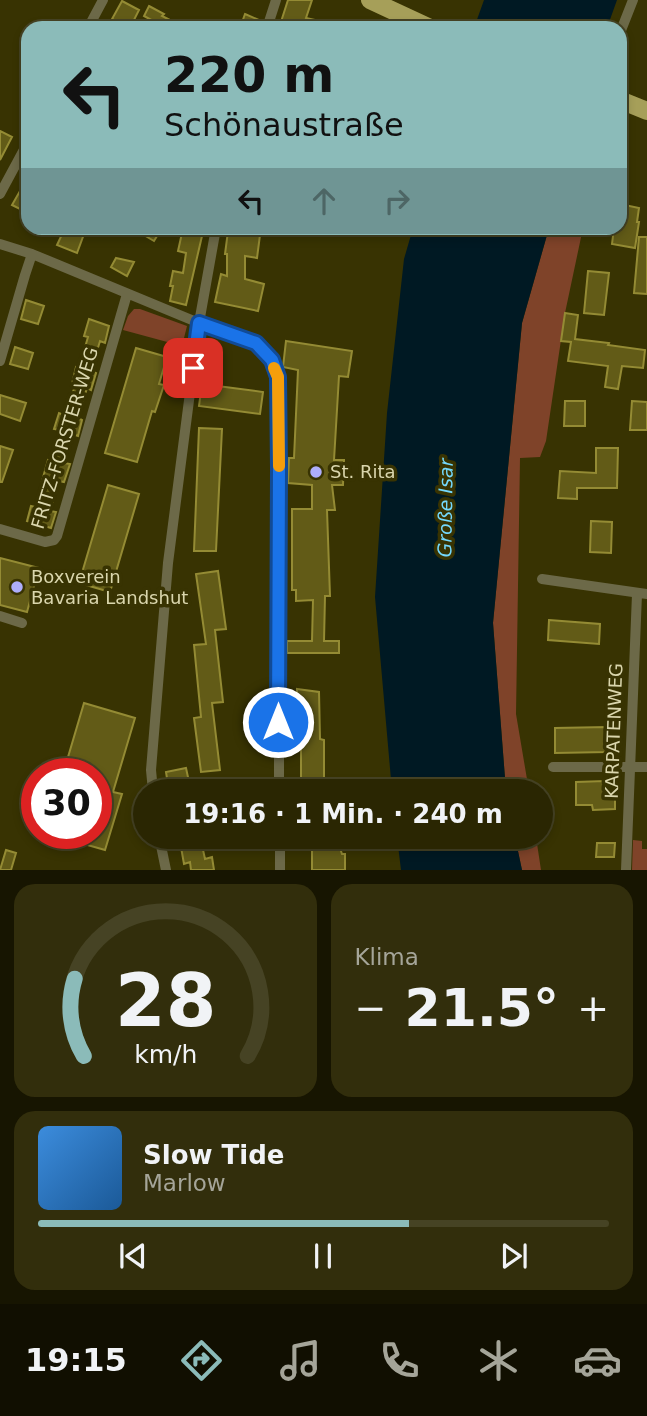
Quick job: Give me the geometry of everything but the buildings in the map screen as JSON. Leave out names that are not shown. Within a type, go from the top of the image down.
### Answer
[{"type":"main road","points":[[370,0],[415,21]]},
{"type":"main road","points":[[627,103],[647,111]]},
{"type":"street","points":[[92,21],[103,0]]},
{"type":"street","points":[[269,21],[276,0]]},
{"type":"street","points":[[625,21],[634,0]]},
{"type":"street","points":[[0,194],[21,155]]},
{"type":"street","points":[[152,779],[168,563],[199,323],[215,235]]},
{"type":"street","points":[[0,244],[33,254],[199,323],[256,343],[272,360],[278,377],[279,779]]},
{"type":"street","points":[[0,361],[33,254]]},
{"type":"street","name":"FRITZ-FORSTER-WEG","points":[[0,529],[45,542],[54,540],[57,536],[127,293]]},
{"type":"street","points":[[542,579],[642,594]]},
{"type":"street","name":"KARPATENWEG","points":[[626,870],[642,594]]},
{"type":"street","points":[[0,616],[22,623]]},
{"type":"street","points":[[553,767],[647,767]]},
{"type":"street","points":[[162,849],[166,870]]},
{"type":"street","points":[[280,849],[280,870]]},
{"type":"shaded area","points":[[547,235],[582,235],[565,313],[546,441],[540,457],[520,458],[516,714],[527,779],[505,779],[493,623],[522,323]]},
{"type":"shaded area","points":[[134,309],[187,326],[182,346],[123,330]]},
{"type":"shaded area","points":[[633,840],[642,841],[642,849],[647,849],[647,870],[632,870]]},
{"type":"shaded area","points":[[518,849],[538,849],[541,870],[522,870]]},
{"type":"water","points":[[484,0],[617,0],[610,21],[476,21]]},
{"type":"water","name":"Große Isar","points":[[411,235],[547,235],[522,323],[493,623],[505,779],[391,779],[375,597],[387,413],[404,259]]},
{"type":"water","points":[[398,849],[518,849],[522,870],[401,870]]},
{"type":"slow traffic","points":[[274,368],[278,377],[279,466]]},
{"type":"place","name":"St. Rita","points":[[316,472]]},
{"type":"place","name":"Boxverein Bavaria Landshut","points":[[17,587]]},
{"type":"route","points":[[193,368],[199,323],[256,343],[272,360],[278,377],[278,722]]}]
